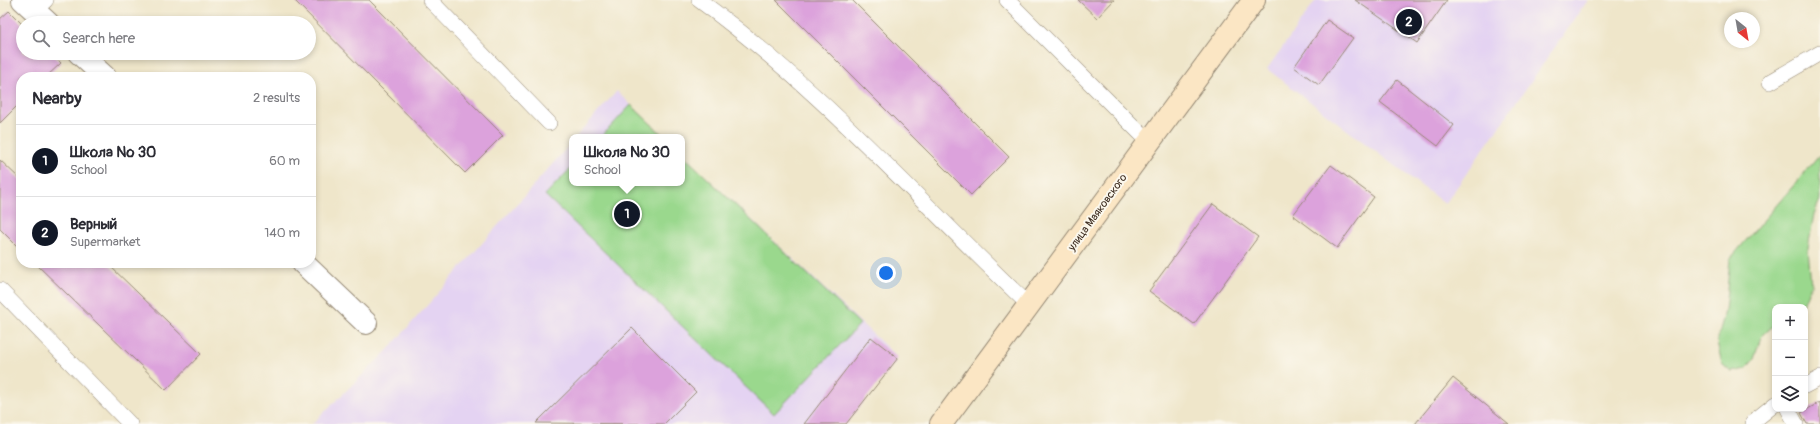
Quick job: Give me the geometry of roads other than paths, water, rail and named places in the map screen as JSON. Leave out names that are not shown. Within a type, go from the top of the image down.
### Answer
[{"type":"street","name":"улица Маяковского","points":[[941,424],[1254,0]]},
{"type":"street","points":[[87,60],[100,72]]},
{"type":"street","points":[[308,268],[366,323]]},
{"type":"lane","points":[[430,0],[549,123]]},
{"type":"lane","points":[[698,0],[722,17],[820,101],[1029,305]]},
{"type":"lane","points":[[1007,0],[1149,142]]},
{"type":"lane","points":[[1770,82],[1820,53]]},
{"type":"lane","points":[[0,290],[130,424]]},
{"type":"lane","points":[[1808,384],[1820,378]]},
{"type":"lane","points":[[1753,424],[1754,421],[1772,406]]},
{"type":"lane","points":[[1790,412],[1796,424]]},
{"type":"place","name":"Верный","points":[[1409,22]]},
{"type":"place","name":"Школа № 30","points":[[627,214]]}]
